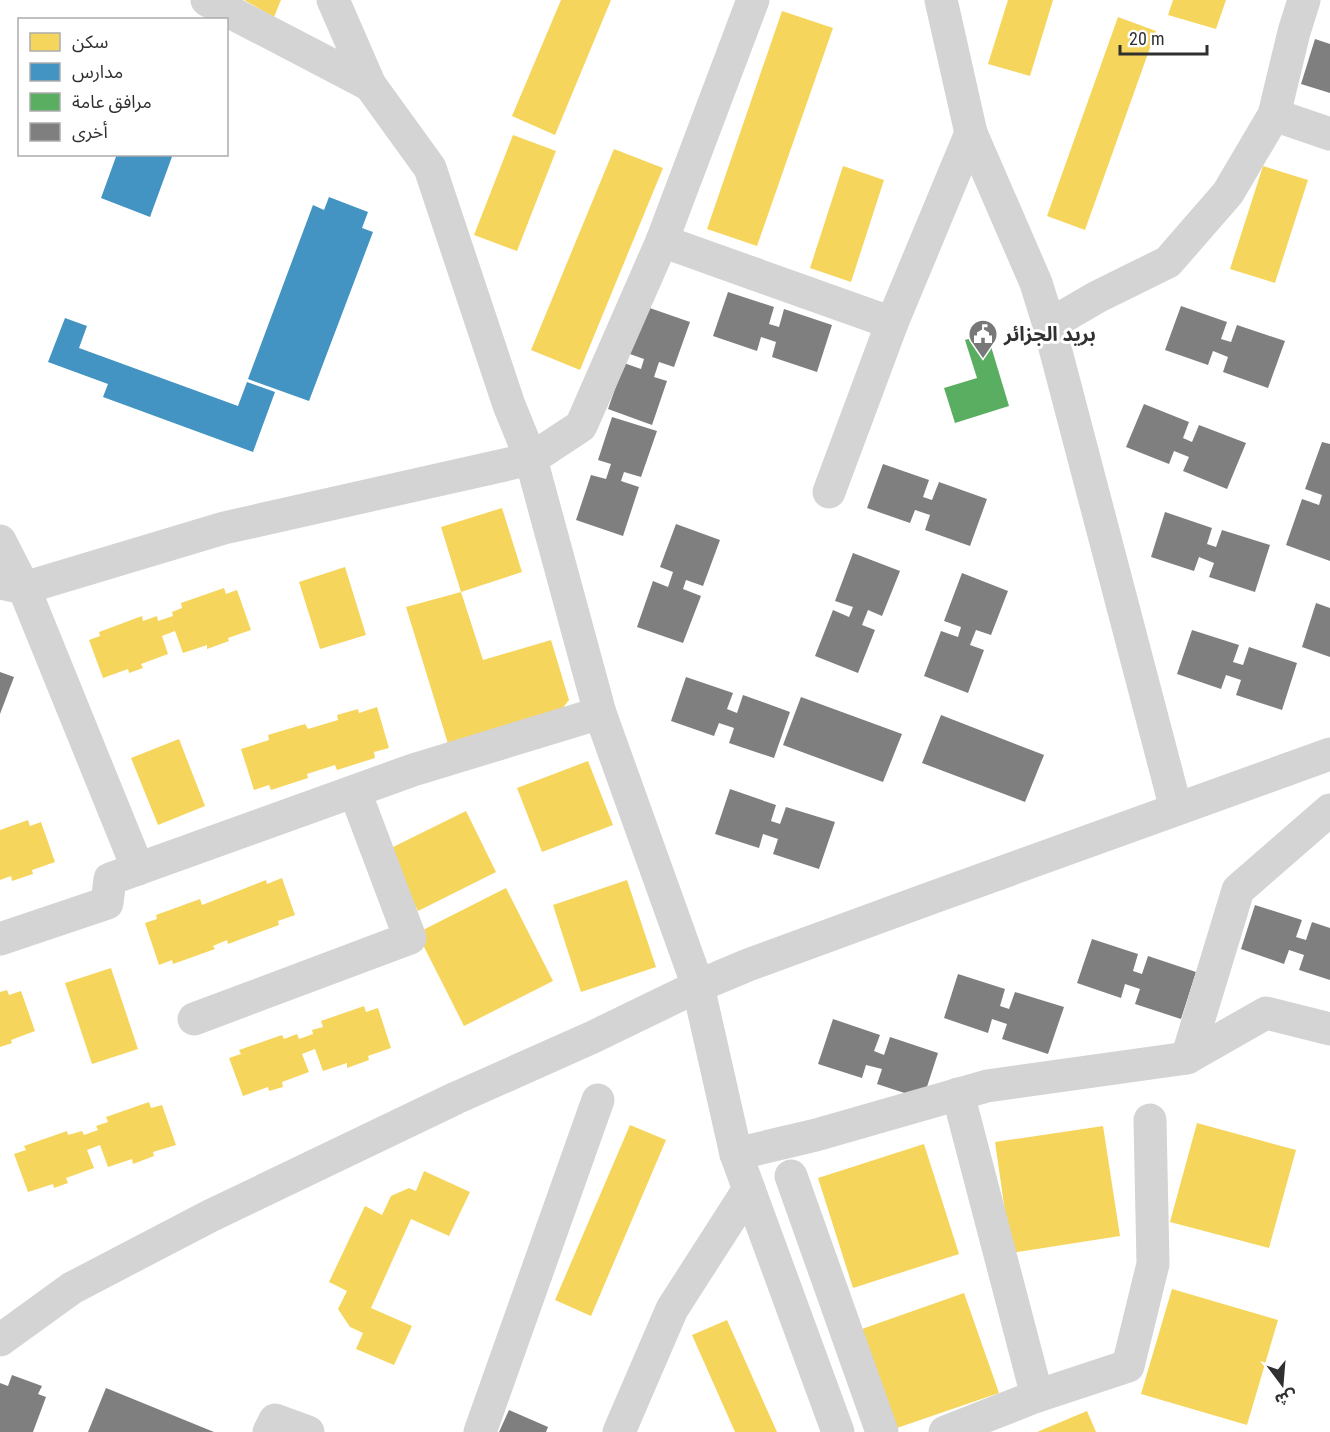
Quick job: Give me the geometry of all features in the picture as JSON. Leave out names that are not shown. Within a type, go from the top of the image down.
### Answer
[{"type":"street","points":[[207,0],[370,85]]},
{"type":"street","points":[[333,0],[370,85],[430,168],[509,405],[531,459],[600,713],[698,986],[736,1154],[838,1432]]},
{"type":"street","points":[[12,586],[224,528],[531,459],[581,426],[662,241],[753,0]]},
{"type":"street","points":[[941,0],[971,133],[1036,283],[1049,325],[1176,808]]},
{"type":"street","points":[[1049,325],[1097,297],[1168,262],[1228,193],[1274,115],[1304,0]]},
{"type":"street","points":[[1274,115],[1330,134]]},
{"type":"street","points":[[829,492],[892,323],[971,133]]},
{"type":"street","points":[[662,241],[892,323]]},
{"type":"street","points":[[0,541],[12,586],[138,869]]},
{"type":"street","points":[[0,939],[108,903],[110,879],[413,770],[600,713]]},
{"type":"street","points":[[0,1340],[72,1288],[210,1215],[698,986],[748,965],[1176,808],[1321,764]]},
{"type":"street","points":[[194,1019],[410,938],[355,792]]},
{"type":"street","points":[[1187,1058],[1238,890],[1330,810]]},
{"type":"street","points":[[736,1154],[816,1135],[987,1086],[1187,1058],[1266,1013],[1330,1029]]},
{"type":"street","points":[[958,1094],[1037,1396]]},
{"type":"street","points":[[480,1432],[598,1100]]},
{"type":"street","points":[[945,1432],[1037,1396],[1128,1366],[1153,1264],[1150,1120]]},
{"type":"street","points":[[790,1176],[882,1432]]},
{"type":"street","points":[[619,1432],[672,1309],[749,1189]]},
{"type":"street","points":[[269,1432],[275,1420],[308,1432]]},
{"type":"building: سكن","points":[[244,0],[281,0],[274,17]]},
{"type":"building: سكن","points":[[561,0],[611,0],[555,135],[512,116]]},
{"type":"building: سكن","points":[[1008,0],[1053,0],[1030,76],[988,64]]},
{"type":"building: سكن","points":[[1173,0],[1226,0],[1216,29],[1168,15]]},
{"type":"building: سكن","points":[[782,11],[833,28],[757,246],[707,229]]},
{"type":"building: سكن","points":[[1118,17],[1156,31],[1085,230],[1047,216]]},
{"type":"building: سكن","points":[[513,135],[556,151],[517,251],[474,235]]},
{"type":"building: سكن","points":[[614,149],[663,168],[580,370],[531,350]]},
{"type":"building: سكن","points":[[843,166],[884,180],[851,282],[810,268]]},
{"type":"building: سكن","points":[[1263,166],[1308,180],[1275,283],[1230,269]]},
{"type":"building: سكن","points":[[502,508],[522,572],[461,592],[441,527]]},
{"type":"building: سكن","points":[[345,567],[366,635],[320,649],[299,582]]},
{"type":"building: سكن","points":[[224,588],[226,594],[237,590],[251,630],[207,649],[207,645],[183,653],[175,631],[162,636],[168,654],[141,664],[143,668],[129,673],[128,669],[103,678],[89,640],[100,636],[99,632],[142,616],[143,621],[157,616],[158,621],[173,616],[172,612],[182,608],[181,603]]},
{"type":"building: سكن","points":[[461,592],[483,660],[551,640],[569,700],[558,714],[449,747],[406,607]]},
{"type":"building: سكن","points":[[377,707],[389,748],[374,752],[375,758],[337,770],[335,765],[307,774],[308,778],[271,790],[269,785],[254,790],[241,749],[269,740],[268,735],[305,724],[308,729],[338,720],[337,715],[358,709],[359,713]]},
{"type":"building: سكن","points":[[179,739],[205,806],[158,825],[131,758]]},
{"type":"building: سكن","points":[[588,761],[613,825],[542,852],[517,788]]},
{"type":"building: سكن","points":[[466,811],[496,872],[418,911],[387,850]]},
{"type":"building: سكن","points":[[28,820],[30,826],[41,822],[55,862],[32,870],[33,874],[12,881],[11,876],[0,880],[0,830]]},
{"type":"building: سكن","points":[[282,878],[295,915],[278,921],[279,925],[228,944],[227,940],[213,946],[215,949],[173,964],[172,960],[159,965],[145,923],[157,919],[156,915],[200,899],[202,905],[266,880],[267,884]]},
{"type":"building: سكن","points":[[627,880],[656,967],[581,992],[553,905]]},
{"type":"building: سكن","points":[[506,888],[553,981],[464,1026],[417,933]]},
{"type":"building: سكن","points":[[111,968],[138,1049],[92,1064],[65,983]]},
{"type":"building: سكن","points":[[7,990],[9,995],[21,991],[35,1031],[0,1047],[0,992]]},
{"type":"building: سكن","points":[[364,1006],[366,1012],[378,1008],[391,1048],[368,1056],[369,1060],[347,1068],[347,1063],[323,1071],[315,1049],[302,1054],[309,1072],[282,1082],[283,1087],[269,1091],[268,1087],[243,1096],[229,1058],[241,1054],[239,1050],[282,1035],[284,1039],[297,1034],[299,1039],[313,1034],[312,1030],[323,1027],[321,1021]]},
{"type":"building: سكن","points":[[149,1102],[151,1108],[162,1105],[176,1145],[153,1152],[154,1156],[133,1164],[132,1159],[108,1167],[100,1145],[87,1150],[94,1168],[66,1178],[68,1183],[54,1188],[53,1184],[28,1192],[14,1154],[26,1150],[24,1146],[67,1131],[68,1135],[82,1131],[84,1135],[98,1130],[96,1126],[108,1122],[106,1117]]},
{"type":"building: سكن","points":[[1197,1123],[1296,1150],[1269,1248],[1170,1222]]},
{"type":"building: سكن","points":[[630,1125],[666,1140],[591,1316],[555,1300]]},
{"type":"building: سكن","points":[[1103,1126],[1120,1236],[1011,1253],[995,1142]]},
{"type":"building: سكن","points":[[924,1144],[959,1254],[853,1288],[818,1178]]},
{"type":"building: سكن","points":[[424,1171],[470,1192],[449,1236],[411,1219],[371,1308],[412,1326],[394,1365],[356,1349],[363,1333],[350,1327],[338,1309],[347,1291],[329,1282],[365,1206],[382,1215],[391,1196],[409,1188],[416,1191]]},
{"type":"building: سكن","points":[[1172,1289],[1278,1320],[1247,1425],[1141,1394]]},
{"type":"building: سكن","points":[[964,1293],[999,1393],[894,1429],[859,1330]]},
{"type":"building: سكن","points":[[727,1320],[777,1432],[735,1432],[692,1335]]},
{"type":"building: سكن","points":[[1087,1411],[1096,1432],[1037,1432]]},
{"type":"building: مدارس","points":[[116,156],[172,156],[150,217],[101,198]]},
{"type":"building: مدارس","points":[[329,197],[368,212],[362,228],[373,232],[309,401],[248,379],[313,205],[324,210]]},
{"type":"building: مدارس","points":[[65,318],[87,326],[79,348],[238,406],[247,382],[275,392],[253,452],[103,397],[108,384],[48,362]]},
{"type":"building: مرافق عامة","name":"بريد الجزائر","points":[[987,333],[1009,406],[955,423],[944,388],[977,378],[965,340]]},
{"type":"building: أخرى","points":[[1315,39],[1330,44],[1330,93],[1301,84]]},
{"type":"building: أخرى","points":[[728,292],[774,307],[769,324],[779,327],[784,309],[832,325],[817,372],[772,357],[776,342],[761,337],[757,351],[713,336]]},
{"type":"building: أخرى","points":[[644,306],[690,322],[674,367],[659,362],[654,377],[667,381],[652,425],[608,409],[624,363],[641,369],[644,359],[627,353]]},
{"type":"building: أخرى","points":[[1181,306],[1227,322],[1221,339],[1231,342],[1237,325],[1285,341],[1268,388],[1223,372],[1228,357],[1213,351],[1208,365],[1165,350]]},
{"type":"building: أخرى","points":[[1144,404],[1189,422],[1183,438],[1192,442],[1199,425],[1246,443],[1227,489],[1183,471],[1189,457],[1174,451],[1169,464],[1126,447]]},
{"type":"building: أخرى","points":[[612,417],[657,431],[641,477],[624,472],[621,481],[639,487],[623,536],[576,520],[591,475],[606,479],[611,464],[598,460]]},
{"type":"building: أخرى","points":[[1322,442],[1330,444],[1330,561],[1286,545],[1302,499],[1319,505],[1322,495],[1305,489]]},
{"type":"building: أخرى","points":[[883,464],[929,480],[923,497],[932,500],[939,482],[987,499],[970,546],[925,530],[930,515],[915,510],[910,523],[867,508]]},
{"type":"building: أخرى","points":[[1165,512],[1212,528],[1207,544],[1216,547],[1222,530],[1270,545],[1255,592],[1209,577],[1214,563],[1199,557],[1194,571],[1151,557]]},
{"type":"building: أخرى","points":[[676,524],[720,540],[703,586],[686,580],[683,589],[701,596],[683,643],[637,627],[653,581],[668,587],[673,572],[660,567]]},
{"type":"building: أخرى","points":[[853,553],[900,571],[882,616],[868,610],[862,625],[875,630],[858,673],[815,656],[833,610],[849,617],[853,607],[835,601]]},
{"type":"building: أخرى","points":[[962,573],[1008,591],[991,635],[976,630],[970,645],[984,650],[968,693],[924,676],[941,631],[958,637],[961,627],[944,621]]},
{"type":"building: أخرى","points":[[1316,603],[1330,608],[1330,657],[1302,647]]},
{"type":"building: أخرى","points":[[1192,630],[1239,645],[1233,662],[1243,665],[1249,647],[1297,663],[1282,710],[1236,695],[1241,680],[1226,675],[1221,689],[1177,674]]},
{"type":"building: أخرى","points":[[0,672],[14,677],[0,714]]},
{"type":"building: أخرى","points":[[686,677],[733,693],[727,709],[737,713],[743,695],[790,712],[774,758],[729,743],[734,728],[719,723],[714,736],[671,721]]},
{"type":"building: أخرى","points":[[801,697],[902,734],[883,782],[783,745]]},
{"type":"building: أخرى","points":[[941,715],[1044,755],[1025,802],[922,763]]},
{"type":"building: أخرى","points":[[730,789],[776,805],[771,821],[780,824],[786,807],[835,822],[819,869],[773,854],[778,839],[763,834],[759,848],[715,834]]},
{"type":"building: أخرى","points":[[1255,905],[1302,920],[1296,937],[1306,940],[1312,922],[1330,928],[1330,980],[1299,970],[1304,955],[1289,950],[1284,964],[1241,949]]},
{"type":"building: أخرى","points":[[1092,939],[1138,954],[1133,971],[1142,974],[1148,956],[1196,972],[1181,1019],[1135,1004],[1140,989],[1125,984],[1121,998],[1077,983]]},
{"type":"building: أخرى","points":[[958,974],[1005,989],[1000,1006],[1009,1009],[1015,992],[1064,1007],[1048,1054],[1002,1039],[1007,1024],[992,1019],[988,1033],[944,1018]]},
{"type":"building: أخرى","points":[[833,1019],[880,1035],[874,1051],[884,1055],[890,1037],[938,1053],[923,1099],[877,1084],[882,1069],[866,1065],[862,1078],[818,1064]]},
{"type":"building: أخرى","points":[[12,1375],[42,1386],[38,1394],[46,1397],[33,1432],[0,1432],[0,1383],[8,1386]]},
{"type":"building: أخرى","points":[[106,1388],[214,1432],[88,1432]]},
{"type":"building: أخرى","points":[[509,1410],[548,1427],[546,1432],[499,1432]]},
{"type":"place","name":"بريد الجزائر","points":[[983,360]]}]
